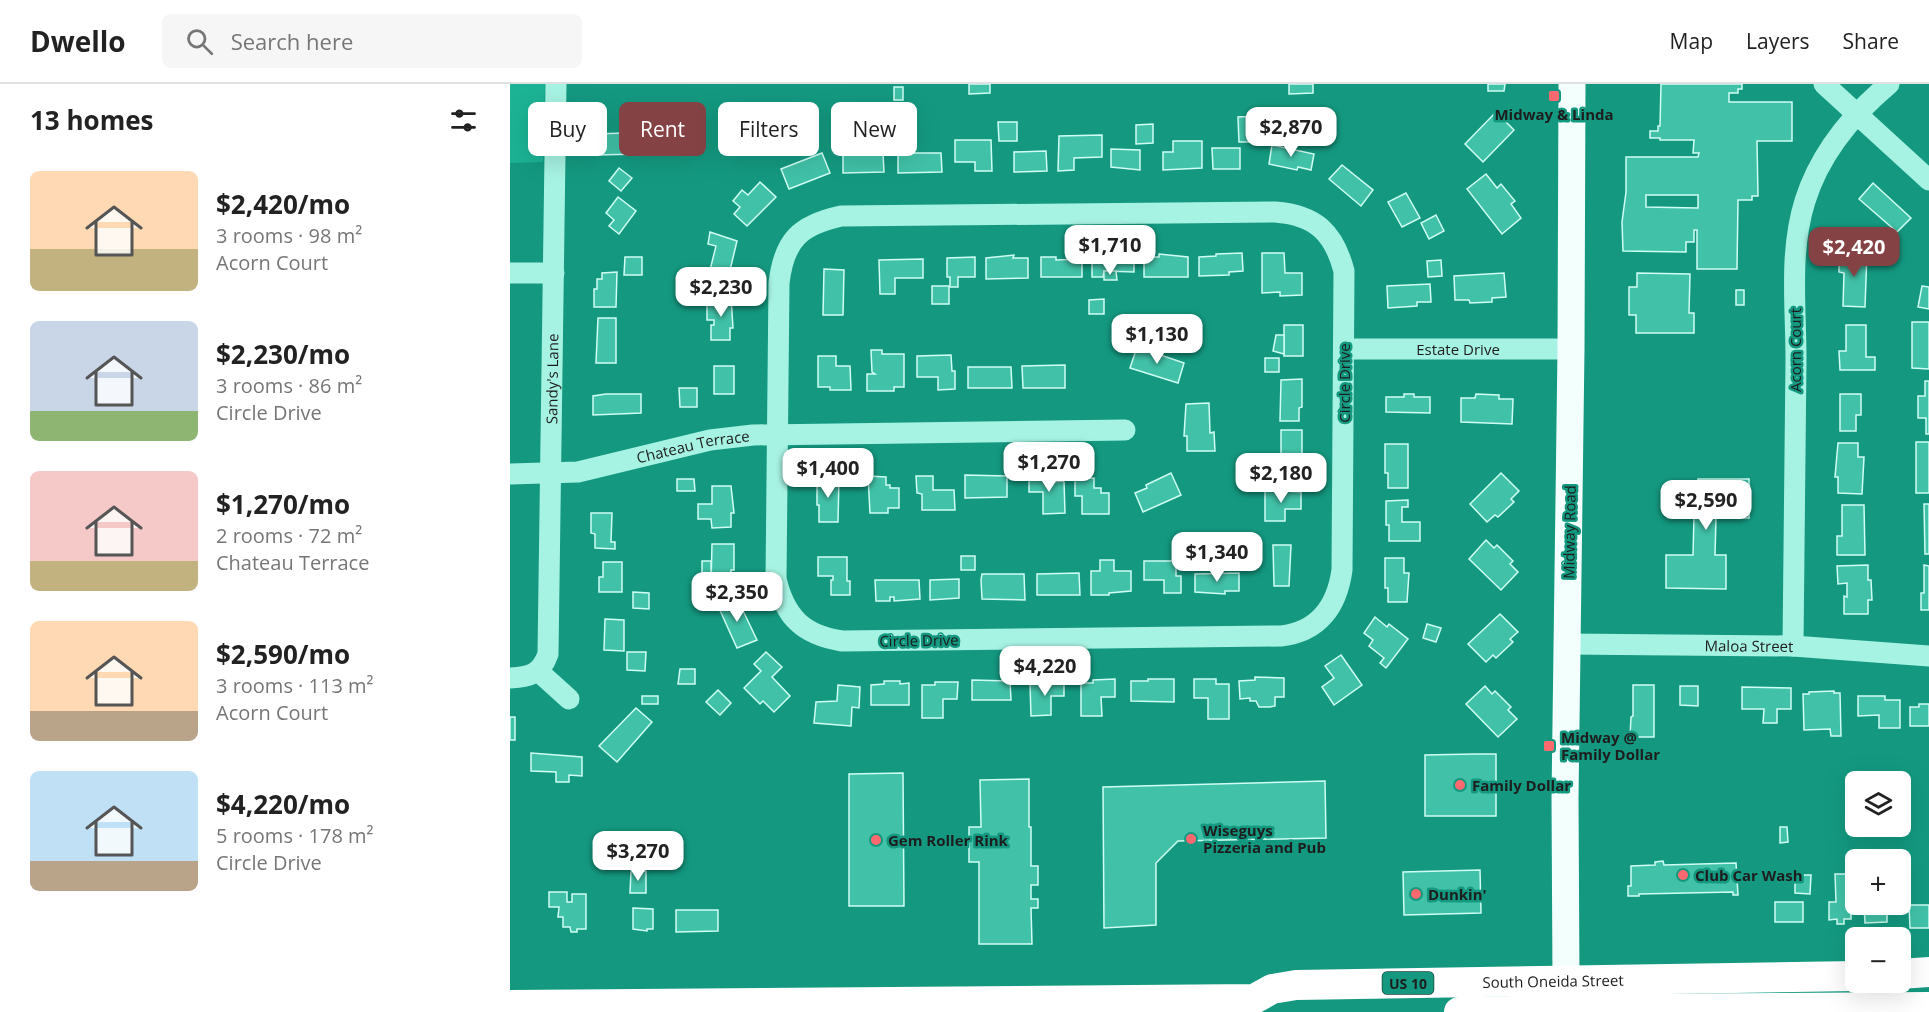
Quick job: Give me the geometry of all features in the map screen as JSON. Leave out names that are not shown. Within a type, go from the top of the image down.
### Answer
[{"type":"highway","points":[[1911,973],[1929,972]]},
{"type":"highway","name":"South Oneida Street","points":[[526,1007],[1262,1006],[1272,989],[1288,986],[1845,976]]},
{"type":"highway","name":"South Oneida Street","points":[[1459,1012],[1929,1007]]},
{"type":"main road","name":"Midway Road","points":[[1565,1011],[1572,84]]},
{"type":"street","name":"Sandy's Lane","points":[[538,671],[545,663],[548,654],[555,84]]},
{"type":"street","points":[[1824,84],[1929,180]]},
{"type":"street","name":"Acorn Court","points":[[1793,646],[1795,247],[1803,207],[1814,177],[1838,136],[1857,113],[1889,84]]},
{"type":"street","name":"Circle Drive","points":[[1291,213],[1306,218],[1326,231],[1334,242],[1340,257],[1344,272],[1342,570],[1340,586],[1328,610],[1308,629],[1295,634],[854,641],[842,641],[817,635],[804,628],[785,607],[776,579],[776,433],[779,283],[784,254],[789,244],[806,227],[822,220],[841,216],[1291,213]]},
{"type":"street","points":[[510,273],[554,273]]},
{"type":"street","name":"Estate Drive","points":[[1344,349],[1571,349]]},
{"type":"street","name":"Chateau Terrace","points":[[510,474],[594,470],[719,439],[776,433],[1125,430]]},
{"type":"street","name":"Maloa Street","points":[[1567,644],[1793,646],[1929,656]]},
{"type":"street","points":[[510,678],[527,678],[538,671],[569,699]]},
{"type":"green space","points":[[510,84],[545,84],[545,102],[528,102],[528,156],[543,156],[543,162],[510,163]]},
{"type":"building","points":[[969,84],[990,84],[990,93],[969,94]]},
{"type":"building","points":[[1289,84],[1313,84],[1313,93],[1289,94]]},
{"type":"building","points":[[1488,84],[1505,84],[1504,91],[1488,91]]},
{"type":"building","points":[[1661,84],[1742,84],[1742,89],[1738,89],[1738,93],[1729,93],[1729,102],[1792,102],[1792,141],[1757,141],[1758,196],[1752,196],[1752,200],[1738,200],[1737,269],[1697,269],[1697,230],[1694,230],[1694,242],[1686,242],[1686,252],[1623,251],[1622,222],[1626,192],[1626,157],[1698,157],[1699,153],[1693,153],[1694,140],[1650,138],[1650,131],[1658,131],[1658,126],[1660,126]],"holes":[[[1646,195],[1698,195],[1698,208],[1646,207]]]},
{"type":"building","points":[[894,87],[903,87],[903,100],[894,100]]},
{"type":"building","points":[[1496,112],[1514,130],[1483,162],[1465,144]]},
{"type":"building","points":[[1257,116],[1258,142],[1239,142],[1238,117]]},
{"type":"building","points":[[998,122],[1017,122],[1017,141],[999,141]]},
{"type":"building","points":[[1153,124],[1153,143],[1136,144],[1136,125]]},
{"type":"building","points":[[619,133],[619,154],[607,155],[607,134]]},
{"type":"building","points":[[1102,135],[1102,157],[1074,158],[1074,170],[1058,171],[1059,136]]},
{"type":"building","points":[[955,140],[991,140],[992,171],[975,171],[975,162],[955,162]]},
{"type":"building","points":[[1173,141],[1202,141],[1202,168],[1163,170],[1163,152],[1173,152]]},
{"type":"building","points":[[1272,145],[1314,154],[1311,170],[1298,167],[1297,170],[1269,164]]},
{"type":"building","points":[[1212,148],[1240,148],[1240,169],[1213,169]]},
{"type":"building","points":[[1111,149],[1140,150],[1140,170],[1111,167]]},
{"type":"building","points":[[1046,151],[1047,171],[1014,172],[1014,152]]},
{"type":"building","points":[[822,153],[830,173],[789,189],[781,169]]},
{"type":"building","points":[[941,153],[942,172],[898,173],[898,156]]},
{"type":"building","points":[[843,156],[883,156],[884,172],[843,173]]},
{"type":"building","points":[[1342,165],[1373,190],[1361,206],[1329,179]]},
{"type":"building","points":[[619,168],[632,178],[621,191],[609,181]]},
{"type":"building","points":[[1486,174],[1497,188],[1501,184],[1515,201],[1511,204],[1521,218],[1502,234],[1467,189]]},
{"type":"building","points":[[760,182],[776,197],[747,226],[734,214],[740,207],[733,201],[742,190],[748,195]]},
{"type":"building","points":[[1873,183],[1911,218],[1897,232],[1859,199]]},
{"type":"building","points":[[1406,193],[1420,218],[1402,227],[1388,202]]},
{"type":"building","points":[[618,197],[636,211],[619,234],[609,226],[614,220],[606,213]]},
{"type":"building","points":[[1436,215],[1444,231],[1429,239],[1421,223]]},
{"type":"building","points":[[710,232],[737,241],[730,270],[737,271],[733,284],[708,278],[716,246],[708,244]]},
{"type":"building","points":[[1839,252],[1867,253],[1865,307],[1843,306],[1844,273],[1839,272]]},
{"type":"building","points":[[1242,253],[1243,271],[1229,272],[1229,275],[1199,276],[1199,257]]},
{"type":"building","points":[[1262,253],[1284,253],[1285,273],[1302,273],[1302,295],[1280,296],[1280,292],[1262,293]]},
{"type":"building","points":[[1159,254],[1188,257],[1188,277],[1144,277],[1144,257],[1159,257]]},
{"type":"building","points":[[1014,255],[1013,258],[1028,258],[1028,278],[986,279],[986,258]]},
{"type":"building","points":[[1134,255],[1134,272],[1104,271],[1103,277],[1092,277],[1092,256]]},
{"type":"building","points":[[625,257],[642,257],[642,275],[624,275]]},
{"type":"building","points":[[975,257],[975,277],[958,277],[958,287],[950,287],[950,277],[947,277],[947,258]]},
{"type":"building","points":[[1041,257],[1056,257],[1056,260],[1082,259],[1082,277],[1041,277]]},
{"type":"building","points":[[923,259],[923,278],[895,278],[895,294],[880,294],[879,260]]},
{"type":"building","points":[[1441,260],[1442,276],[1428,277],[1427,261]]},
{"type":"building","points":[[824,269],[844,270],[843,315],[823,315]]},
{"type":"building","points":[[1104,271],[1116,271],[1117,280],[1104,280]]},
{"type":"building","points":[[617,272],[616,307],[594,307],[594,289],[597,289],[597,279],[602,279],[602,273]]},
{"type":"building","points":[[1504,273],[1506,297],[1492,298],[1492,302],[1470,303],[1469,300],[1455,300],[1454,276]]},
{"type":"building","points":[[1637,273],[1690,274],[1689,313],[1694,313],[1694,333],[1636,333],[1636,315],[1629,315],[1629,287],[1637,287]]},
{"type":"building","points":[[682,275],[698,280],[695,293],[678,288]]},
{"type":"building","points":[[1430,284],[1431,302],[1417,302],[1417,306],[1388,308],[1387,286]]},
{"type":"building","points":[[932,286],[949,286],[949,304],[932,304]]},
{"type":"building","points":[[1922,286],[1929,287],[1929,309],[1918,307]]},
{"type":"building","points":[[1736,290],[1744,290],[1744,305],[1736,305]]},
{"type":"building","points":[[714,297],[731,297],[733,328],[730,328],[730,340],[711,340],[711,325],[714,325],[714,320],[707,320],[707,305],[714,305]]},
{"type":"building","points":[[1104,299],[1104,314],[1089,314],[1089,300]]},
{"type":"building","points":[[598,318],[616,318],[616,363],[596,363]]},
{"type":"building","points":[[1912,322],[1929,322],[1929,369],[1912,368]]},
{"type":"building","points":[[1284,325],[1303,325],[1303,356],[1284,356]]},
{"type":"building","points":[[1846,325],[1866,325],[1866,357],[1875,357],[1875,370],[1840,370],[1839,351],[1846,351]]},
{"type":"building","points":[[1276,335],[1284,335],[1284,354],[1273,351]]},
{"type":"building","points":[[1137,347],[1184,363],[1178,383],[1130,368]]},
{"type":"building","points":[[871,350],[882,350],[882,354],[904,354],[904,387],[894,387],[894,391],[867,391],[867,374],[875,374],[872,372]]},
{"type":"building","points":[[951,355],[952,371],[955,371],[955,389],[938,390],[938,377],[917,377],[917,356]]},
{"type":"building","points":[[818,356],[836,356],[836,366],[850,366],[851,390],[830,390],[830,387],[818,387]]},
{"type":"building","points":[[1265,358],[1279,358],[1279,372],[1265,372]]},
{"type":"building","points":[[1065,365],[1065,388],[1023,388],[1022,366]]},
{"type":"building","points":[[714,366],[734,366],[734,394],[714,394]]},
{"type":"building","points":[[968,367],[1011,367],[1012,388],[968,388]]},
{"type":"building","points":[[1302,379],[1302,407],[1299,408],[1299,421],[1280,421],[1281,380]]},
{"type":"building","points":[[1925,381],[1929,381],[1929,434],[1926,434],[1926,418],[1918,418],[1918,396],[1925,396]]},
{"type":"building","points":[[679,388],[697,388],[697,407],[680,407]]},
{"type":"building","points":[[641,394],[641,413],[593,415],[593,396]]},
{"type":"building","points":[[1404,394],[1414,394],[1414,397],[1430,397],[1430,413],[1386,412],[1386,397],[1404,397]]},
{"type":"building","points":[[1476,394],[1499,395],[1499,399],[1513,399],[1512,424],[1461,422],[1461,398],[1475,398]]},
{"type":"building","points":[[1840,394],[1861,394],[1861,415],[1856,415],[1856,431],[1840,431]]},
{"type":"building","points":[[1209,403],[1210,433],[1214,432],[1215,451],[1187,451],[1187,436],[1184,436],[1186,404]]},
{"type":"building","points":[[1281,430],[1302,430],[1302,458],[1281,458]]},
{"type":"building","points":[[1916,442],[1929,442],[1929,493],[1916,493]]},
{"type":"building","points":[[1838,443],[1858,443],[1858,457],[1864,457],[1862,494],[1838,493],[1838,477],[1835,477]]},
{"type":"building","points":[[1385,444],[1408,444],[1408,488],[1388,488],[1388,473],[1385,473]]},
{"type":"building","points":[[1274,456],[1274,474],[1252,474],[1252,457]]},
{"type":"building","points":[[1171,473],[1181,495],[1143,512],[1135,493]]},
{"type":"building","points":[[1501,473],[1519,491],[1511,499],[1514,502],[1498,517],[1495,515],[1487,522],[1470,504]]},
{"type":"building","points":[[1029,474],[1052,474],[1051,482],[1064,481],[1065,513],[1043,514],[1043,492],[1029,492]]},
{"type":"building","points":[[965,475],[1007,476],[1007,497],[965,498]]},
{"type":"building","points":[[868,476],[886,477],[886,485],[890,485],[890,488],[899,488],[899,508],[888,508],[888,513],[870,513]]},
{"type":"building","points":[[916,476],[933,476],[933,490],[954,490],[955,510],[922,510],[922,494],[917,493]]},
{"type":"building","points":[[817,478],[839,478],[838,522],[819,522]]},
{"type":"building","points":[[1094,478],[1094,488],[1101,488],[1101,493],[1109,493],[1109,514],[1082,514],[1082,496],[1075,496],[1075,479]]},
{"type":"building","points":[[677,479],[694,479],[695,491],[677,491]]},
{"type":"building","points":[[1698,479],[1749,479],[1749,518],[1716,518],[1715,555],[1726,555],[1726,589],[1666,588],[1666,555],[1693,555],[1694,515],[1676,515],[1677,485],[1698,486]]},
{"type":"building","points":[[712,486],[731,486],[734,513],[731,513],[731,527],[712,528],[711,519],[698,519],[698,504],[712,504]]},
{"type":"building","points":[[1265,489],[1301,492],[1301,509],[1285,509],[1285,521],[1265,521]]},
{"type":"building","points":[[1408,500],[1408,507],[1402,507],[1402,522],[1420,522],[1420,541],[1389,541],[1386,501]]},
{"type":"building","points":[[1924,504],[1929,504],[1929,554],[1925,554]]},
{"type":"building","points":[[1842,505],[1864,505],[1865,555],[1837,555],[1837,536],[1842,536]]},
{"type":"building","points":[[591,513],[612,513],[611,542],[615,542],[615,549],[595,548],[595,534],[591,533]]},
{"type":"building","points":[[1486,540],[1494,548],[1497,545],[1513,561],[1510,564],[1518,572],[1501,590],[1469,559]]},
{"type":"building","points":[[712,544],[734,544],[734,570],[731,570],[731,585],[711,585]]},
{"type":"building","points":[[1273,545],[1291,545],[1289,586],[1274,586]]},
{"type":"building","points":[[961,556],[975,556],[975,570],[961,570]]},
{"type":"building","points":[[818,557],[847,557],[847,581],[850,581],[850,595],[831,595],[833,576],[818,576]]},
{"type":"building","points":[[1385,558],[1404,558],[1404,573],[1409,573],[1407,602],[1388,602],[1388,588],[1385,588]]},
{"type":"building","points":[[1100,560],[1114,560],[1114,571],[1131,571],[1131,591],[1091,595],[1091,571],[1100,571]]},
{"type":"building","points":[[702,561],[711,561],[711,575],[702,575]]},
{"type":"building","points":[[1144,561],[1176,561],[1176,576],[1181,576],[1181,593],[1164,593],[1164,580],[1144,580]]},
{"type":"building","points":[[603,562],[622,562],[622,592],[599,592],[599,577],[603,577]]},
{"type":"building","points":[[1868,565],[1872,600],[1868,600],[1868,614],[1844,614],[1847,583],[1838,584],[1837,566]]},
{"type":"building","points":[[1924,565],[1929,566],[1929,610],[1921,610],[1921,593],[1924,593]]},
{"type":"building","points":[[1079,573],[1080,595],[1037,595],[1037,574]]},
{"type":"building","points":[[1239,573],[1239,591],[1225,591],[1225,594],[1195,592],[1195,574]]},
{"type":"building","points":[[982,574],[1024,574],[1025,600],[982,599]]},
{"type":"building","points":[[959,579],[959,598],[930,600],[930,580]]},
{"type":"building","points":[[875,580],[919,580],[920,599],[894,601],[894,597],[890,597],[890,601],[876,601]]},
{"type":"building","points":[[633,592],[649,593],[649,609],[633,608]]},
{"type":"building","points":[[737,598],[757,640],[737,648],[718,606]]},
{"type":"building","points":[[1500,614],[1518,632],[1510,639],[1513,642],[1496,658],[1493,655],[1486,662],[1468,644]]},
{"type":"building","points":[[1375,617],[1387,627],[1389,624],[1408,639],[1386,668],[1380,663],[1384,658],[1369,646],[1373,640],[1364,633]]},
{"type":"building","points":[[605,619],[624,620],[624,651],[604,650]]},
{"type":"building","points":[[1427,624],[1441,628],[1436,642],[1423,638]]},
{"type":"building","points":[[627,652],[646,652],[645,671],[627,670]]},
{"type":"building","points":[[766,652],[782,667],[772,677],[790,696],[774,712],[763,701],[760,704],[744,688],[761,671],[754,664]]},
{"type":"building","points":[[1341,655],[1362,685],[1334,705],[1322,687],[1334,678],[1325,666]]},
{"type":"building","points":[[680,669],[695,669],[695,684],[678,684]]},
{"type":"building","points":[[1255,677],[1284,678],[1284,697],[1275,697],[1275,706],[1259,707],[1256,701],[1250,701],[1250,698],[1240,699],[1239,681],[1255,680]]},
{"type":"building","points":[[1115,679],[1115,697],[1101,697],[1102,716],[1081,716],[1081,683]]},
{"type":"building","points":[[1148,679],[1174,679],[1174,702],[1131,701],[1131,681],[1148,681]]},
{"type":"building","points":[[1194,679],[1216,679],[1216,684],[1229,684],[1229,719],[1208,719],[1208,698],[1194,698]]},
{"type":"building","points":[[972,680],[1010,681],[1011,700],[972,700]]},
{"type":"building","points":[[884,681],[909,683],[909,705],[871,705],[871,685],[884,684]]},
{"type":"building","points":[[1041,681],[1064,681],[1064,696],[1051,696],[1051,715],[1031,716],[1030,684],[1041,684]]},
{"type":"building","points":[[935,682],[958,682],[957,699],[943,699],[943,718],[922,718],[922,685],[935,685]]},
{"type":"building","points":[[838,685],[860,687],[859,708],[852,707],[851,726],[814,723],[816,702],[837,701]]},
{"type":"building","points":[[1633,685],[1654,685],[1654,737],[1630,737]]},
{"type":"building","points":[[1485,686],[1492,694],[1495,691],[1511,707],[1508,710],[1517,719],[1498,737],[1466,704]]},
{"type":"building","points":[[1680,686],[1698,686],[1698,706],[1680,705]]},
{"type":"building","points":[[1742,687],[1791,688],[1791,709],[1777,709],[1777,723],[1763,723],[1764,709],[1742,709]]},
{"type":"building","points":[[718,690],[731,703],[720,715],[706,702]]},
{"type":"building","points":[[1834,691],[1834,693],[1840,693],[1841,736],[1831,736],[1830,729],[1804,730],[1803,694]]},
{"type":"building","points":[[642,696],[658,696],[658,704],[642,704]]},
{"type":"building","points":[[1858,696],[1885,696],[1885,700],[1900,700],[1900,728],[1879,728],[1879,715],[1858,716]]},
{"type":"building","points":[[1919,704],[1929,704],[1929,726],[1910,726],[1910,707],[1919,707]]},
{"type":"building","points":[[636,708],[652,722],[617,762],[599,746]]},
{"type":"building","points":[[510,717],[515,717],[515,740],[510,740]]},
{"type":"building","points":[[531,753],[582,757],[582,776],[569,775],[569,782],[556,782],[556,772],[531,771]]},
{"type":"building","name":"Family Dollar","points":[[1496,754],[1496,816],[1425,816],[1425,755]]},
{"type":"building","name":"Gem Roller Rink","points":[[903,773],[904,906],[849,906],[849,774]]},
{"type":"building","points":[[1029,779],[1031,866],[1038,866],[1038,885],[1031,885],[1031,899],[1038,899],[1038,908],[1031,908],[1032,944],[979,944],[979,862],[969,862],[969,827],[981,827],[980,780]]},
{"type":"building","points":[[1325,781],[1326,838],[1178,841],[1156,863],[1156,925],[1104,928],[1103,787]]},
{"type":"building","points":[[1780,827],[1787,827],[1788,842],[1780,843]]},
{"type":"building","name":"Club Car Wash","points":[[1663,861],[1664,865],[1736,863],[1738,895],[1733,895],[1733,892],[1628,896],[1628,886],[1631,886],[1631,866],[1655,865],[1655,862]]},
{"type":"building","points":[[1480,870],[1481,913],[1404,915],[1403,872]]},
{"type":"building","points":[[631,871],[646,871],[646,893],[630,893]]},
{"type":"building","points":[[1835,874],[1845,874],[1845,915],[1851,915],[1851,919],[1844,919],[1844,924],[1837,924],[1837,919],[1829,920],[1829,902],[1836,902]]},
{"type":"building","points":[[1795,875],[1811,875],[1810,894],[1795,893]]},
{"type":"building","points":[[549,892],[567,892],[567,902],[572,902],[572,894],[586,894],[586,929],[571,932],[570,927],[563,927],[563,917],[558,917],[559,907],[549,907]]},
{"type":"building","points":[[1775,902],[1803,902],[1803,922],[1775,922]]},
{"type":"building","points":[[1911,905],[1929,905],[1929,928],[1910,927]]},
{"type":"building","points":[[633,908],[653,909],[653,929],[647,929],[647,931],[633,929]]},
{"type":"building","points":[[676,910],[718,910],[718,931],[676,932]]},
{"type":"building","points":[[1865,915],[1887,915],[1887,922],[1865,923]]},
{"type":"place","name":"Midway & Linda","points":[[1554,96]]},
{"type":"place","name":"Midway @ Family Dollar","points":[[1549,746]]},
{"type":"place","name":"Family Dollar","points":[[1460,785]]},
{"type":"place","name":"Wiseguys Pizzeria and Pub","points":[[1191,839]]},
{"type":"place","name":"Gem Roller Rink","points":[[876,840]]},
{"type":"place","name":"Club Car Wash","points":[[1683,875]]},
{"type":"place","name":"Dunkin'","points":[[1416,894]]}]
